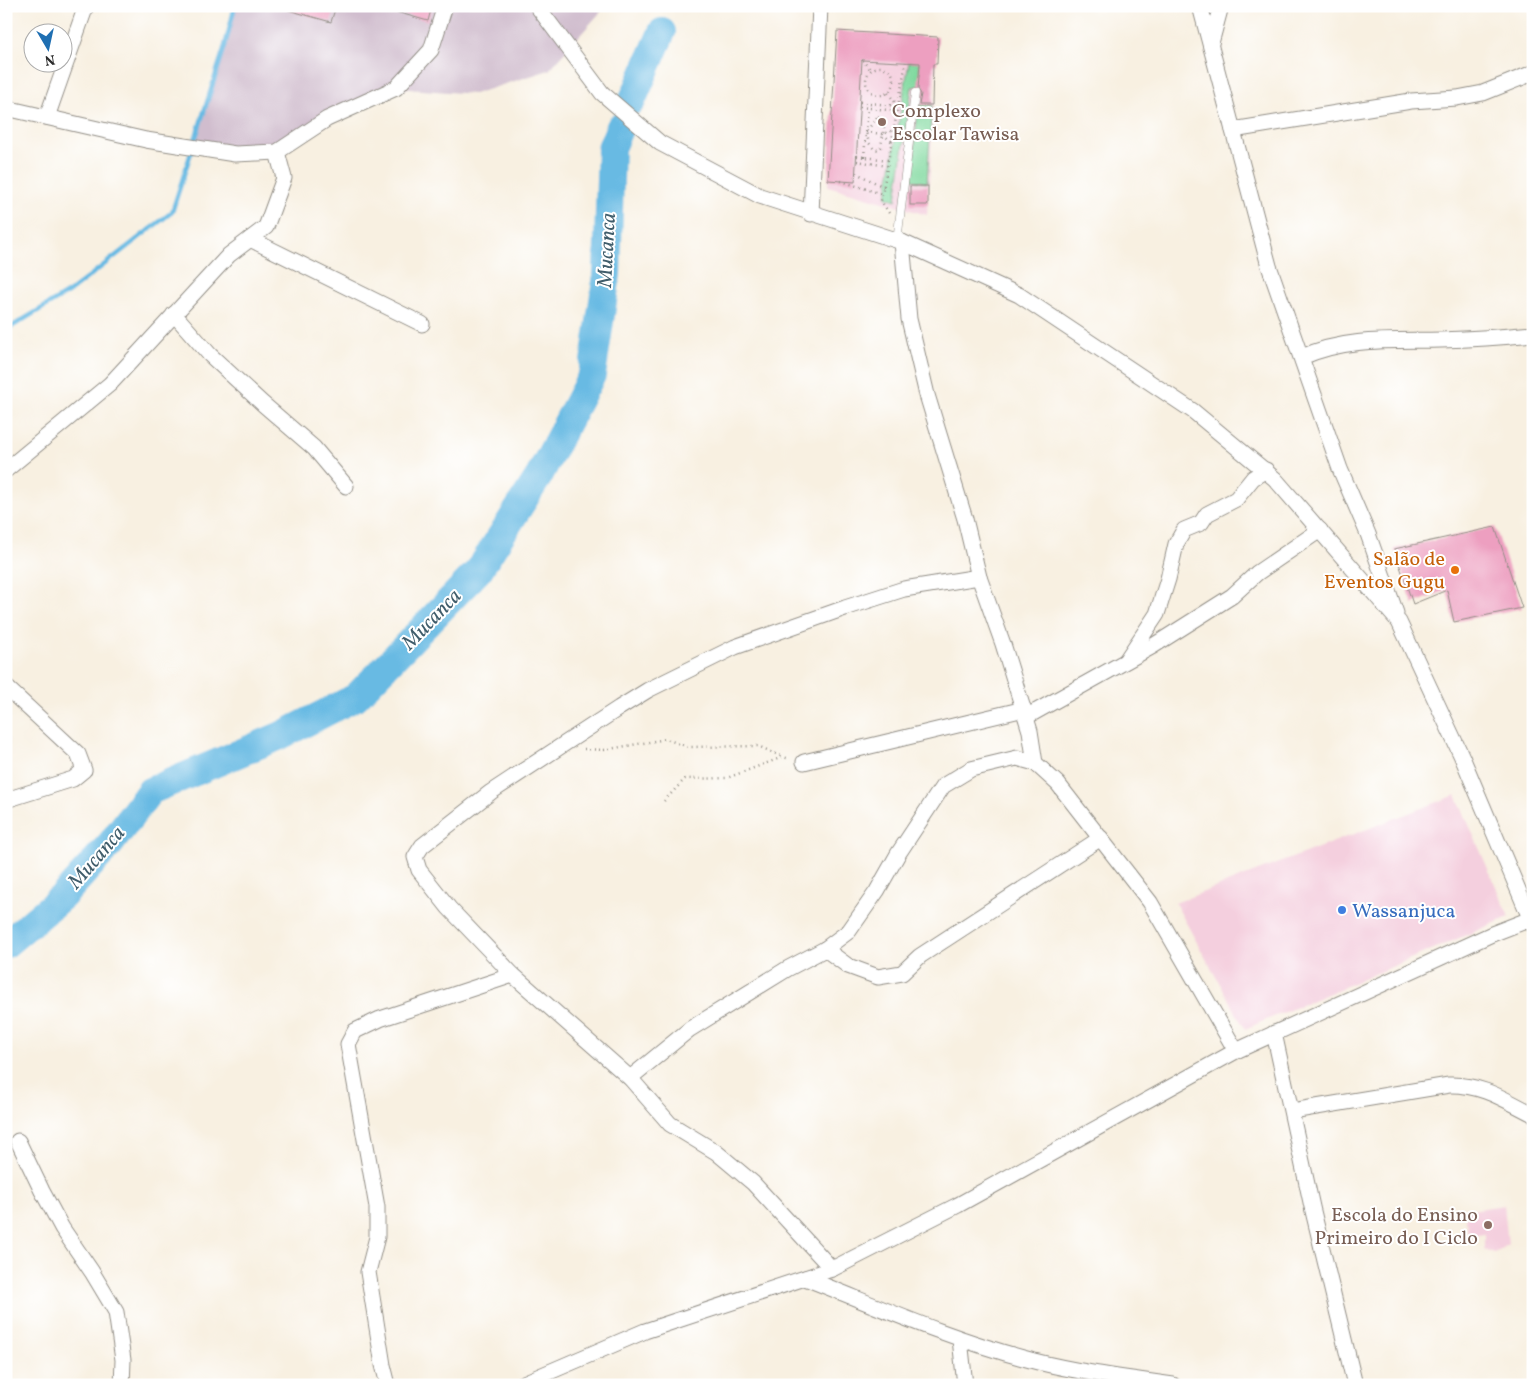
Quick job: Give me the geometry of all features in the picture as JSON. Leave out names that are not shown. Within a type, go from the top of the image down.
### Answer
[{"type":"street","points":[[46,117],[86,6]]},
{"type":"street","points":[[6,108],[146,140],[235,154],[277,152],[327,119],[396,88],[431,50],[445,6]]},
{"type":"street","points":[[537,6],[602,93],[660,143],[760,196],[811,214],[899,236],[1019,295],[1193,411],[1275,479],[1399,622]]},
{"type":"street","points":[[811,214],[820,6]]},
{"type":"street","points":[[519,1385],[645,1331],[832,1269],[958,1205],[1236,1051],[1492,934],[1532,921],[1462,757],[1399,622],[1368,534],[1340,469],[1302,357],[1268,266],[1200,6]]},
{"type":"street","points":[[1211,43],[1221,6]]},
{"type":"street","points":[[1233,130],[1411,101],[1457,98],[1482,92],[1533,74]]},
{"type":"street","points":[[6,470],[110,384],[229,255],[266,227],[284,178],[277,152]]},
{"type":"street","points":[[899,236],[909,319],[927,395],[965,519],[979,577],[1025,713],[1035,763]]},
{"type":"street","points":[[250,239],[422,324]]},
{"type":"street","points":[[174,314],[210,355],[314,448],[346,486]]},
{"type":"street","points":[[1302,357],[1319,349],[1350,342],[1533,334]]},
{"type":"street","points":[[1126,661],[1156,614],[1168,579],[1176,544],[1184,530],[1201,523],[1207,514],[1236,500],[1253,478],[1266,470]]},
{"type":"street","points":[[804,762],[1025,713],[1153,646],[1232,596],[1257,573],[1320,530]]},
{"type":"street","points":[[832,1269],[753,1183],[716,1152],[670,1124],[630,1078],[513,975],[449,908],[419,870],[414,857],[422,846],[491,792],[648,690],[735,648],[845,608],[904,589],[979,577]]},
{"type":"street","points":[[6,687],[78,754],[84,770],[73,779],[6,800]]},
{"type":"street","points":[[630,1078],[690,1029],[788,969],[825,949],[849,930],[877,891],[898,854],[943,786],[971,769],[1017,758],[1035,763],[1058,784],[1150,902],[1236,1051]]},
{"type":"street","points":[[825,949],[848,966],[878,976],[902,973],[920,956],[1101,838]]},
{"type":"street","points":[[388,1385],[368,1272],[377,1237],[378,1207],[348,1044],[355,1031],[380,1019],[513,975]]},
{"type":"street","points":[[1274,1033],[1312,1207],[1355,1385]]},
{"type":"street","points":[[1292,1111],[1449,1084],[1464,1084],[1479,1088],[1533,1114]]},
{"type":"street","points":[[18,1141],[42,1192],[62,1228],[116,1312],[123,1360],[122,1385]]},
{"type":"street","points":[[805,1278],[960,1339],[1024,1359],[1173,1385]]},
{"type":"street","points":[[960,1339],[965,1385]]},
{"type":"lane","points":[[899,236],[915,93]]},
{"type":"path","points":[[862,60],[871,70]]},
{"type":"path","points":[[899,236],[881,201],[906,62]]},
{"type":"path","points":[[875,67],[884,67],[892,72],[894,85],[888,92],[879,95],[870,91],[866,82],[868,73],[871,70],[875,67]]},
{"type":"path","points":[[888,92],[898,106]]},
{"type":"path","points":[[860,102],[898,106]]},
{"type":"path","points":[[860,107],[897,111]]},
{"type":"path","points":[[864,157],[868,108]]},
{"type":"path","points":[[878,116],[885,120],[881,147],[878,150],[874,149],[869,143],[866,132],[878,116]]},
{"type":"path","points":[[866,132],[883,134],[894,130]]},
{"type":"path","points":[[883,134],[892,142]]},
{"type":"path","points":[[857,156],[888,160]]},
{"type":"path","points":[[856,161],[887,166]]},
{"type":"path","points":[[856,172],[884,187]]},
{"type":"path","points":[[842,181],[882,194]]},
{"type":"path","points":[[559,748],[604,750],[666,739],[688,747],[758,746],[783,757],[804,762]]},
{"type":"path","points":[[664,801],[685,779],[727,778],[783,757]]},
{"type":"shaded area","points":[[235,6],[606,6],[549,70],[474,94],[396,88],[277,152],[193,147],[225,46]]},
{"type":"shaded area","name":"Complexo Escolar Tawisa","points":[[837,31],[938,37],[927,215],[828,186]]},
{"type":"shaded area","name":"Wassanjuca","points":[[1456,795],[1509,917],[1245,1029],[1175,903]]},
{"type":"shaded area","points":[[1504,1205],[1508,1244],[1494,1253],[1484,1249],[1484,1234],[1468,1236],[1465,1211]]},
{"type":"green space","points":[[909,62],[920,63],[919,86],[912,87],[896,200],[886,197]]},
{"type":"green space","points":[[918,105],[932,105],[927,183],[912,180]]},
{"type":"building","points":[[289,6],[336,6],[331,22],[288,10]]},
{"type":"building","points":[[389,6],[432,6],[428,21],[389,10]]},
{"type":"building","points":[[837,31],[938,37],[937,64],[933,64],[932,105],[919,105],[921,94],[918,89],[920,63],[862,60],[855,182],[828,180]]},
{"type":"building","points":[[910,186],[928,186],[928,205],[910,205]]},
{"type":"building","name":"Salão de Eventos Gugu","points":[[1495,527],[1522,608],[1454,622],[1447,590],[1413,604],[1394,549]]},
{"type":"waterway","points":[[6,330],[69,292],[172,212],[225,46],[235,6]]},
{"type":"waterway","name":"Mucanca","points":[[632,101],[662,32]]},
{"type":"waterway","name":"Mucanca","points":[[6,944],[63,896],[111,843],[150,791],[280,736],[356,697],[479,570],[539,476],[592,375],[607,274],[611,148],[620,127]]},
{"type":"place","name":"Complexo Escolar Tawisa","points":[[882,122]]},
{"type":"place","name":"Salão de Eventos Gugu","points":[[1455,570]]},
{"type":"place","name":"Wassanjuca","points":[[1342,910]]},
{"type":"place","name":"Escola do Ensino Primeiro do I Ciclo","points":[[1488,1225]]}]
